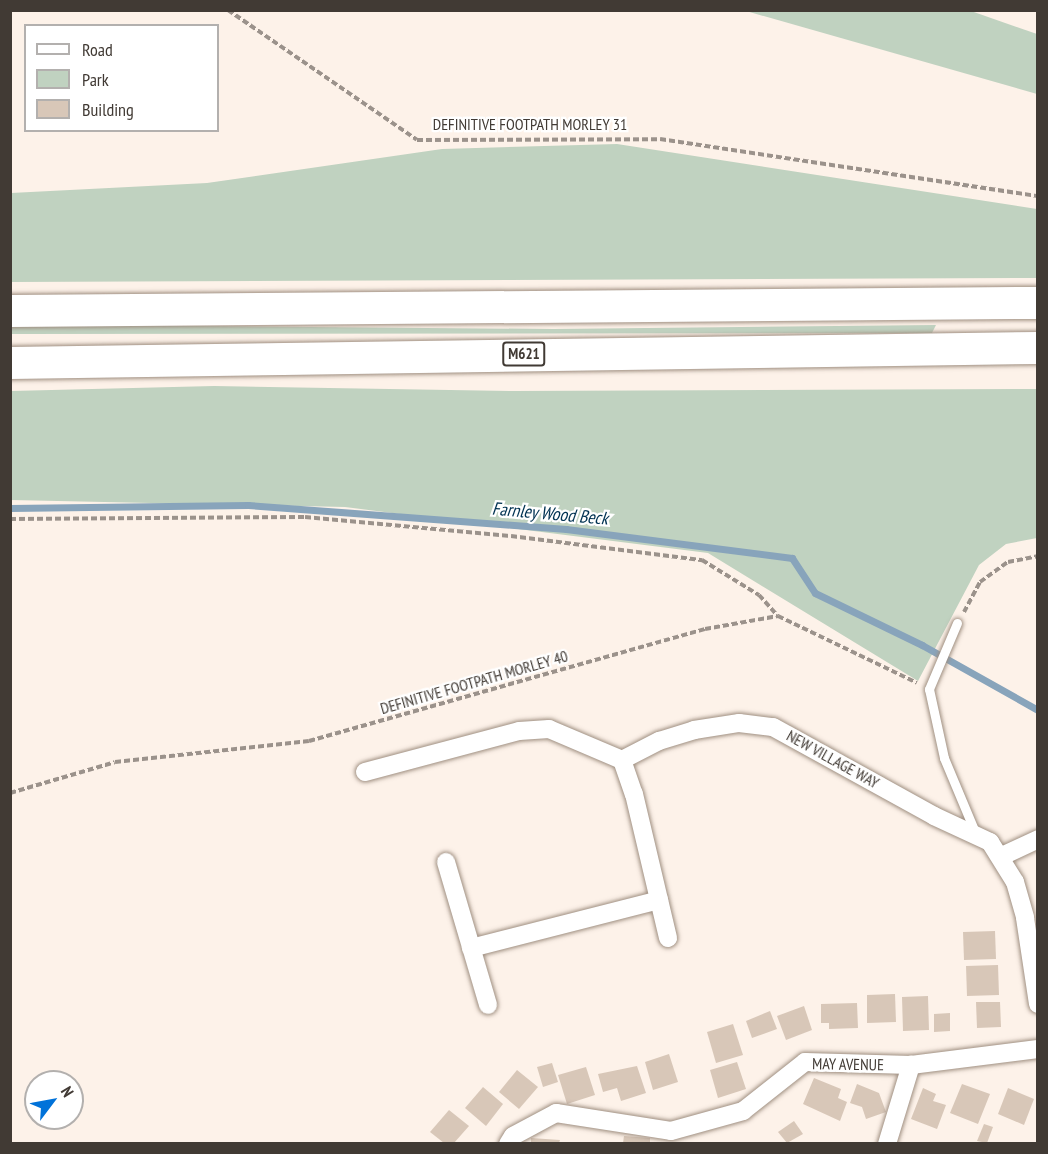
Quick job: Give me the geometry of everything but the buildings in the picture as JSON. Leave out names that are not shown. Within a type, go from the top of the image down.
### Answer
[{"type":"highway","points":[[10,311],[1038,303]]},
{"type":"highway","name":"M621","points":[[10,363],[1038,348]]},
{"type":"street","name":"NEW VILLAGE WAY","points":[[622,760],[658,741],[694,730],[739,723],[773,727],[934,816],[975,832],[1002,856],[1015,882],[1025,918],[1038,1004]]},
{"type":"street","points":[[365,772],[468,743],[529,730],[549,729],[622,760],[634,794],[668,938]]},
{"type":"street","points":[[1002,856],[1038,839]]},
{"type":"street","points":[[446,862],[488,1005]]},
{"type":"street","points":[[471,948],[659,900]]},
{"type":"street","name":"MAY AVENUE","points":[[508,1143],[513,1136],[556,1113],[671,1137],[743,1111],[805,1062],[911,1065],[1038,1049]]},
{"type":"street","points":[[887,1143],[911,1065]]},
{"type":"lane","points":[[957,623],[929,689],[944,758],[975,832]]},
{"type":"path","name":"DEFINITIVE FOOTPATH MORLEY 31","points":[[228,10],[417,140],[660,139],[1038,196]]},
{"type":"path","points":[[10,519],[305,517],[511,536],[702,560],[759,595],[778,616],[929,689]]},
{"type":"path","points":[[957,623],[980,582],[1008,562],[1038,556]]},
{"type":"path","name":"DEFINITIVE FOOTPATH MORLEY 40","points":[[10,793],[115,762],[309,741],[705,629],[778,616]]},
{"type":"green space","points":[[746,11],[971,11],[1037,34],[1037,94]]},
{"type":"green space","points":[[617,144],[1037,209],[1037,278],[11,282],[11,193],[207,183],[442,149]]},
{"type":"green space","points":[[936,325],[932,333],[11,334],[10,326],[553,329]]},
{"type":"green space","points":[[214,386],[513,391],[1037,389],[1037,538],[1006,544],[979,565],[918,681],[708,553],[345,507],[11,500],[11,391]]},
{"type":"waterway","name":"Farnley Wood Beck","points":[[10,508],[248,505],[566,529],[792,558],[815,593],[922,645],[1038,710]]}]
